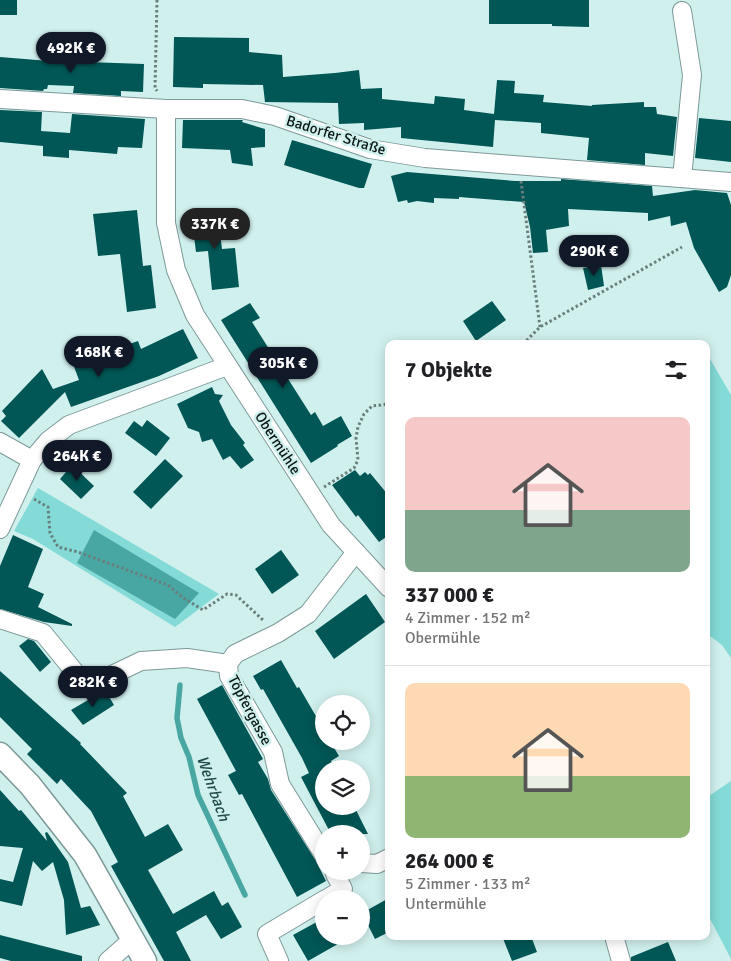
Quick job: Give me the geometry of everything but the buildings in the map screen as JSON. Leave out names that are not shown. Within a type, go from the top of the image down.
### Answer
[{"type":"main road","points":[[0,754],[30,785],[85,855],[145,961]]},
{"type":"street","points":[[682,11],[692,75],[682,178]]},
{"type":"street","name":"Badorfer Straße","points":[[0,99],[166,109],[242,109],[275,116],[370,149],[425,158],[731,182]]},
{"type":"street","name":"Obermühle","points":[[166,109],[166,223],[176,270],[195,315],[331,525],[385,584]]},
{"type":"street","points":[[0,529],[32,460],[48,441],[69,426],[227,366]]},
{"type":"street","points":[[0,442],[32,460]]},
{"type":"street","name":"Töpfergasse","points":[[315,840],[280,784],[273,752],[229,676],[228,664],[235,654],[278,633],[308,614],[356,552]]},
{"type":"street","points":[[0,619],[43,634],[87,687],[141,661],[187,658],[228,664]]},
{"type":"street","points":[[370,864],[377,864],[385,860]]},
{"type":"street","points":[[279,961],[267,934],[315,906]]},
{"type":"street","points":[[108,961],[133,939]]},
{"type":"street","points":[[615,940],[621,961]]},
{"type":"path","points":[[157,0],[155,88],[166,109]]},
{"type":"path","points":[[519,166],[540,327]]},
{"type":"path","points":[[528,340],[540,327],[682,247]]},
{"type":"path","points":[[312,496],[354,468],[358,460],[356,438],[358,427],[364,414],[372,406],[385,404]]},
{"type":"path","points":[[17,490],[48,506],[50,533],[58,547],[78,552],[168,585],[182,597],[203,610],[227,594],[236,595],[278,633]]},
{"type":"shaded area","points":[[710,359],[731,395],[731,658],[722,645],[710,636]]},
{"type":"shaded area","points":[[38,488],[219,594],[175,627],[33,539],[14,531]]},
{"type":"shaded area","points":[[94,530],[199,593],[175,619],[77,563]]},
{"type":"shaded area","points":[[731,781],[731,959],[710,919],[710,795]]},
{"type":"waterway","name":"Wehrbach","points":[[180,685],[177,718],[198,795],[245,895]]}]
